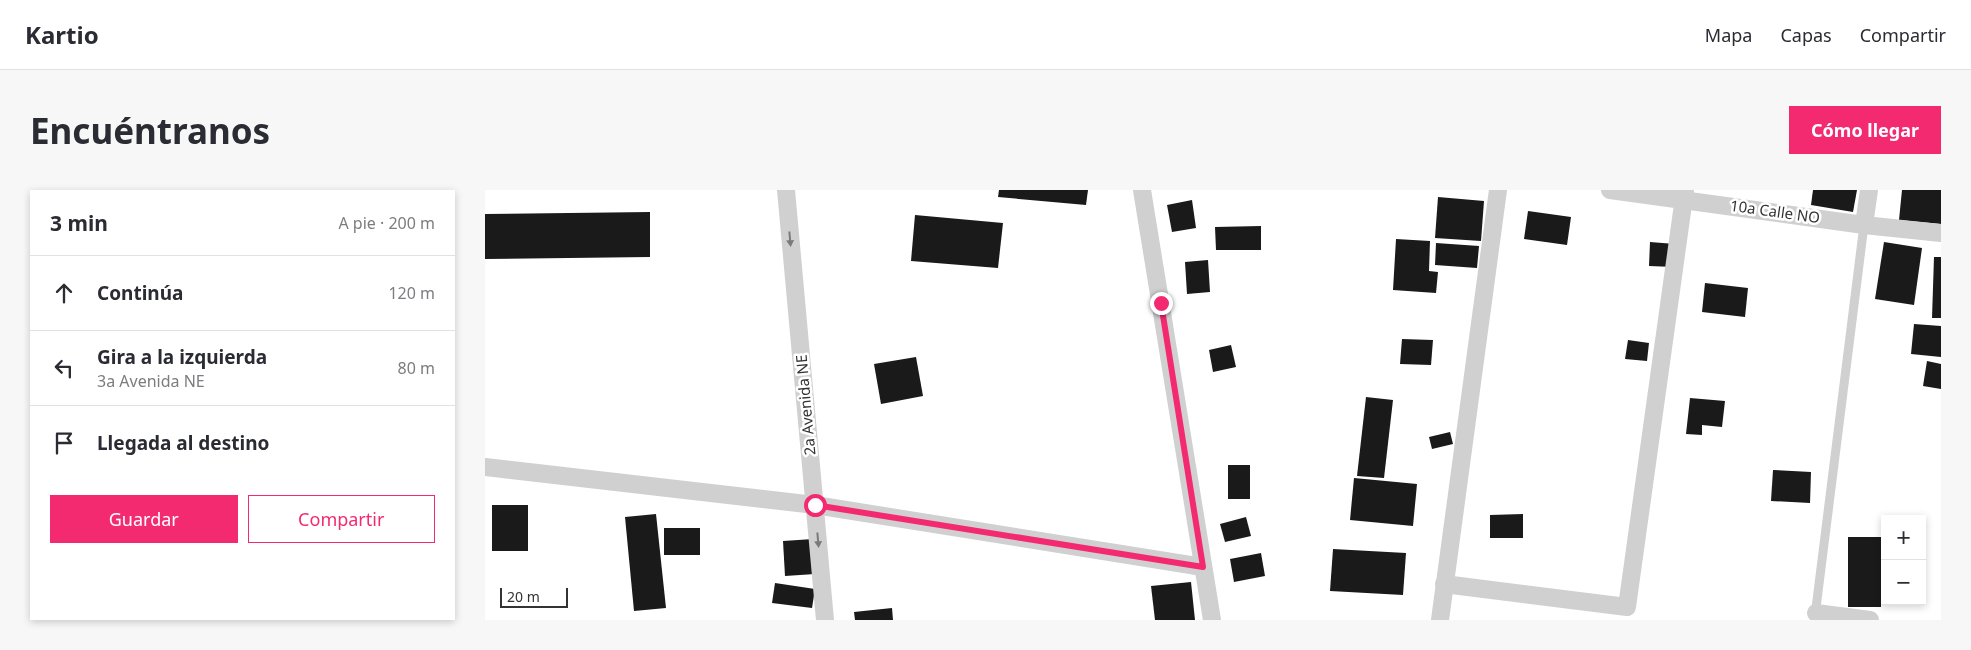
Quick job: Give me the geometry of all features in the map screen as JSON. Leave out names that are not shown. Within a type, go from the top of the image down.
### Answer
[{"type":"street","name":"2a Avenida NE","points":[[786,190],[825,620]]},
{"type":"street","points":[[1142,190],[1212,620]]},
{"type":"street","points":[[1440,620],[1498,190]]},
{"type":"street","name":"10a Calle NO","points":[[1610,190],[1684,194],[1864,225],[1941,233]]},
{"type":"street","points":[[1864,225],[1869,190]]},
{"type":"street","points":[[1444,584],[1627,607],[1684,194]]},
{"type":"street","points":[[485,467],[815,505],[1203,567]]},
{"type":"street","points":[[1815,617],[1870,620]]},
{"type":"lane","points":[[1815,617],[1864,225]]},
{"type":"building","points":[[999,190],[1088,190],[1086,205],[998,197]]},
{"type":"building","points":[[1813,190],[1857,190],[1853,212],[1811,205]]},
{"type":"building","points":[[1902,190],[1941,190],[1941,224],[1899,220]]},
{"type":"building","points":[[1438,197],[1484,201],[1481,241],[1435,238]]},
{"type":"building","points":[[1192,200],[1196,228],[1172,232],[1167,205]]},
{"type":"building","points":[[1528,211],[1571,217],[1567,245],[1524,239]]},
{"type":"building","points":[[650,212],[650,257],[485,259],[485,214]]},
{"type":"building","points":[[915,215],[1003,223],[998,268],[911,261]]},
{"type":"building","points":[[1261,226],[1261,250],[1216,250],[1215,227]]},
{"type":"building","points":[[1396,239],[1430,241],[1429,271],[1438,272],[1436,293],[1393,290]]},
{"type":"building","points":[[1650,242],[1675,244],[1674,267],[1649,266]]},
{"type":"building","points":[[1884,242],[1922,248],[1914,305],[1875,299]]},
{"type":"building","points":[[1436,243],[1479,246],[1477,268],[1435,265]]},
{"type":"building","points":[[1934,257],[1941,257],[1941,318],[1932,318]]},
{"type":"building","points":[[1208,260],[1210,292],[1187,294],[1185,262]]},
{"type":"building","points":[[1705,283],[1748,288],[1745,317],[1702,312]]},
{"type":"building","points":[[1914,324],[1941,326],[1941,357],[1911,354]]},
{"type":"building","points":[[1402,339],[1433,340],[1431,365],[1400,364]]},
{"type":"building","points":[[1628,340],[1649,343],[1647,361],[1625,359]]},
{"type":"building","points":[[1231,345],[1236,367],[1213,372],[1209,350]]},
{"type":"building","points":[[916,357],[923,396],[881,404],[874,364]]},
{"type":"building","points":[[1927,361],[1941,364],[1941,389],[1923,386]]},
{"type":"building","points":[[1366,397],[1393,400],[1384,478],[1357,476]]},
{"type":"building","points":[[1690,398],[1725,401],[1722,427],[1702,425],[1702,435],[1686,434]]},
{"type":"building","points":[[1450,432],[1453,444],[1432,449],[1429,437]]},
{"type":"building","points":[[1228,465],[1250,465],[1250,499],[1228,499]]},
{"type":"building","points":[[1773,470],[1811,472],[1810,503],[1771,501]]},
{"type":"building","points":[[1354,478],[1417,484],[1413,526],[1350,520]]},
{"type":"building","points":[[492,505],[528,505],[528,551],[492,551]]},
{"type":"building","points":[[656,514],[666,608],[634,611],[625,517]]},
{"type":"building","points":[[1523,514],[1523,538],[1490,538],[1490,515]]},
{"type":"building","points":[[1246,517],[1251,536],[1225,542],[1220,524]]},
{"type":"building","points":[[664,528],[700,528],[700,555],[664,555]]},
{"type":"building","points":[[1848,537],[1881,537],[1881,607],[1848,607]]},
{"type":"building","points":[[813,539],[815,574],[785,576],[783,541]]},
{"type":"building","points":[[1333,549],[1406,553],[1403,595],[1330,591]]},
{"type":"building","points":[[1261,553],[1265,576],[1234,582],[1230,559]]},
{"type":"building","points":[[1191,582],[1195,620],[1155,620],[1151,586]]},
{"type":"building","points":[[775,583],[815,589],[812,608],[772,603]]},
{"type":"building","points":[[892,608],[893,620],[855,620],[854,612]]},
{"type":"route","points":[[815,505],[1203,567],[1161,303]]}]
